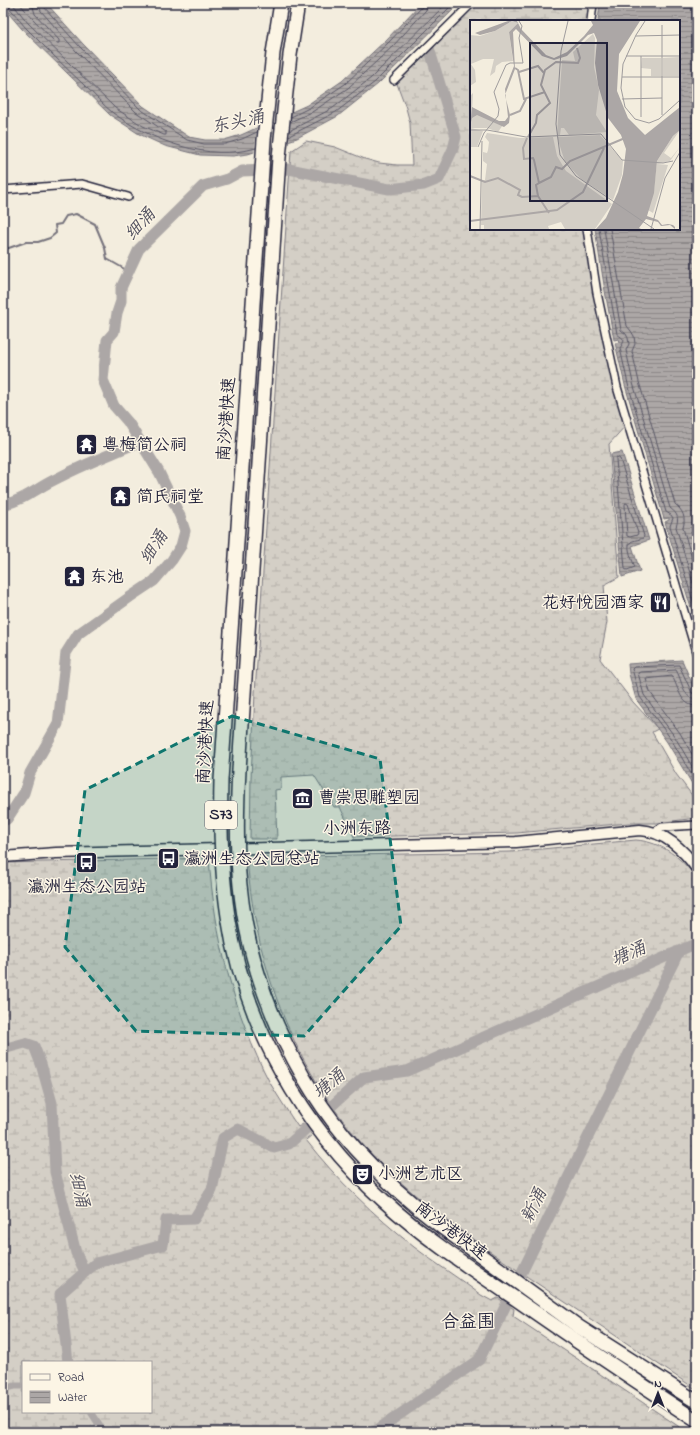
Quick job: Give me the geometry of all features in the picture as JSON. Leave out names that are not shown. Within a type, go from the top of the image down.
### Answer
[{"type":"highway","name":"南沙港快速","points":[[282,3],[274,53],[264,140],[221,780],[221,840],[225,895],[232,936],[243,982],[266,1041],[300,1102],[312,1120],[340,1155],[377,1194],[402,1217],[444,1249],[613,1366],[697,1421]]},
{"type":"highway","name":"南沙港快速","points":[[298,3],[290,55],[280,149],[238,770],[237,827],[240,885],[248,932],[260,978],[275,1020],[309,1086],[355,1148],[389,1183],[433,1221],[579,1327],[697,1402]]},
{"type":"main road","name":"小洲东路","points":[[3,857],[56,853],[509,842],[645,830],[654,832],[677,846],[697,869]]},
{"type":"street","points":[[394,80],[472,3]]},
{"type":"street","points":[[590,20],[593,3]]},
{"type":"street","points":[[3,190],[82,184],[128,197]]},
{"type":"street","points":[[587,230],[597,293],[617,387],[697,655]]},
{"type":"street","points":[[654,832],[662,827],[697,824]]},
{"type":"highlighted area","points":[[232,716],[380,759],[401,926],[304,1036],[136,1031],[65,947],[85,790]]},
{"type":"green space","points":[[475,3],[591,3],[588,20],[470,20],[470,230],[585,230],[626,425],[609,444],[619,577],[604,585],[607,622],[600,659],[633,702],[658,729],[652,732],[676,774],[697,802],[697,811],[695,812],[696,818],[657,823],[629,823],[517,833],[354,837],[340,807],[334,807],[314,775],[281,777],[281,789],[275,790],[277,839],[250,839],[255,693],[291,151],[306,141],[335,147],[379,163],[412,165],[410,123],[396,81]]},
{"type":"green space","points":[[636,840],[654,844],[671,852],[685,864],[697,879],[697,1390],[468,1236],[414,1194],[364,1146],[336,1111],[311,1073],[290,1033],[274,991],[261,947],[252,903],[247,857],[510,852]]},
{"type":"green space","points":[[209,858],[221,945],[236,1002],[246,1030],[270,1083],[298,1127],[303,1124],[312,1135],[306,1140],[318,1155],[370,1210],[422,1253],[481,1295],[492,1301],[498,1298],[514,1309],[513,1316],[687,1432],[3,1432],[3,863]]},
{"type":"water","points":[[3,3],[46,3],[143,106],[189,137],[205,140],[224,140],[241,135],[307,105],[342,81],[387,39],[421,3],[460,3],[378,84],[338,116],[297,138],[248,154],[233,156],[200,155],[165,146],[139,134],[110,115],[22,29],[3,7]]},
{"type":"water","points":[[609,3],[697,3],[697,628],[665,522],[669,520],[669,518],[664,519],[625,385],[615,343],[620,342],[619,339],[614,340],[595,230],[680,230],[680,20],[598,20],[600,4],[609,5]]},
{"type":"water","points":[[622,452],[649,540],[632,546],[640,571],[622,577],[611,454]]},
{"type":"water","points":[[682,660],[697,695],[697,791],[667,742],[636,699],[629,674],[628,664]]},
{"type":"pier","points":[[292,110],[289,143],[254,154],[257,126]]},
{"type":"waterway","name":"细涌","points":[[3,821],[7,819],[24,793],[30,773],[58,724],[66,653],[78,634],[154,581],[172,560],[181,546],[185,531],[180,516],[159,472],[128,422],[114,406],[103,380],[107,340],[114,332],[117,313],[121,301],[121,288],[139,249],[203,186],[227,179],[242,171],[289,169],[389,189],[424,185],[439,179],[453,149],[456,137],[429,48]]},
{"type":"waterway","points":[[3,250],[26,242],[38,242],[50,238],[56,233],[55,225],[61,224],[66,216],[76,214],[95,224],[105,248],[107,259],[128,271]]},
{"type":"waterway","points":[[3,505],[25,497],[78,468],[139,442]]},
{"type":"waterway","name":"塘涌","points":[[85,1272],[96,1263],[163,1245],[166,1220],[194,1219],[212,1190],[223,1138],[238,1129],[274,1148],[289,1144],[364,1077],[407,1071],[697,943]]},
{"type":"waterway","name":"新涌","points":[[374,1432],[479,1360],[678,953]]},
{"type":"waterway","name":"细涌","points":[[3,1049],[25,1043],[34,1046],[41,1064],[52,1103],[55,1172],[76,1253],[85,1272],[60,1294],[68,1361]]},
{"type":"waterway","points":[[3,1389],[22,1386]]},
{"type":"waterway","points":[[92,1413],[104,1432]]},
{"type":"place","name":"粤梅简公祠","points":[[87,445]]},
{"type":"place","name":"简氏祠堂","points":[[121,497]]},
{"type":"place","name":"东池","points":[[74,577]]},
{"type":"place","name":"花好悦园酒家","points":[[660,603]]},
{"type":"place","name":"曹崇思雕塑园","points":[[302,798]]},
{"type":"place","name":"瀛洲生态公园总站","points":[[169,859]]},
{"type":"place","name":"瀛洲生态公园站","points":[[87,863]]},
{"type":"place","name":"小洲艺术区","points":[[363,1174]]},
{"type":"district","name":"合益围","points":[[468,1323]]},
{"type":"water label","name":"东头涌","points":[[238,123]]}]
